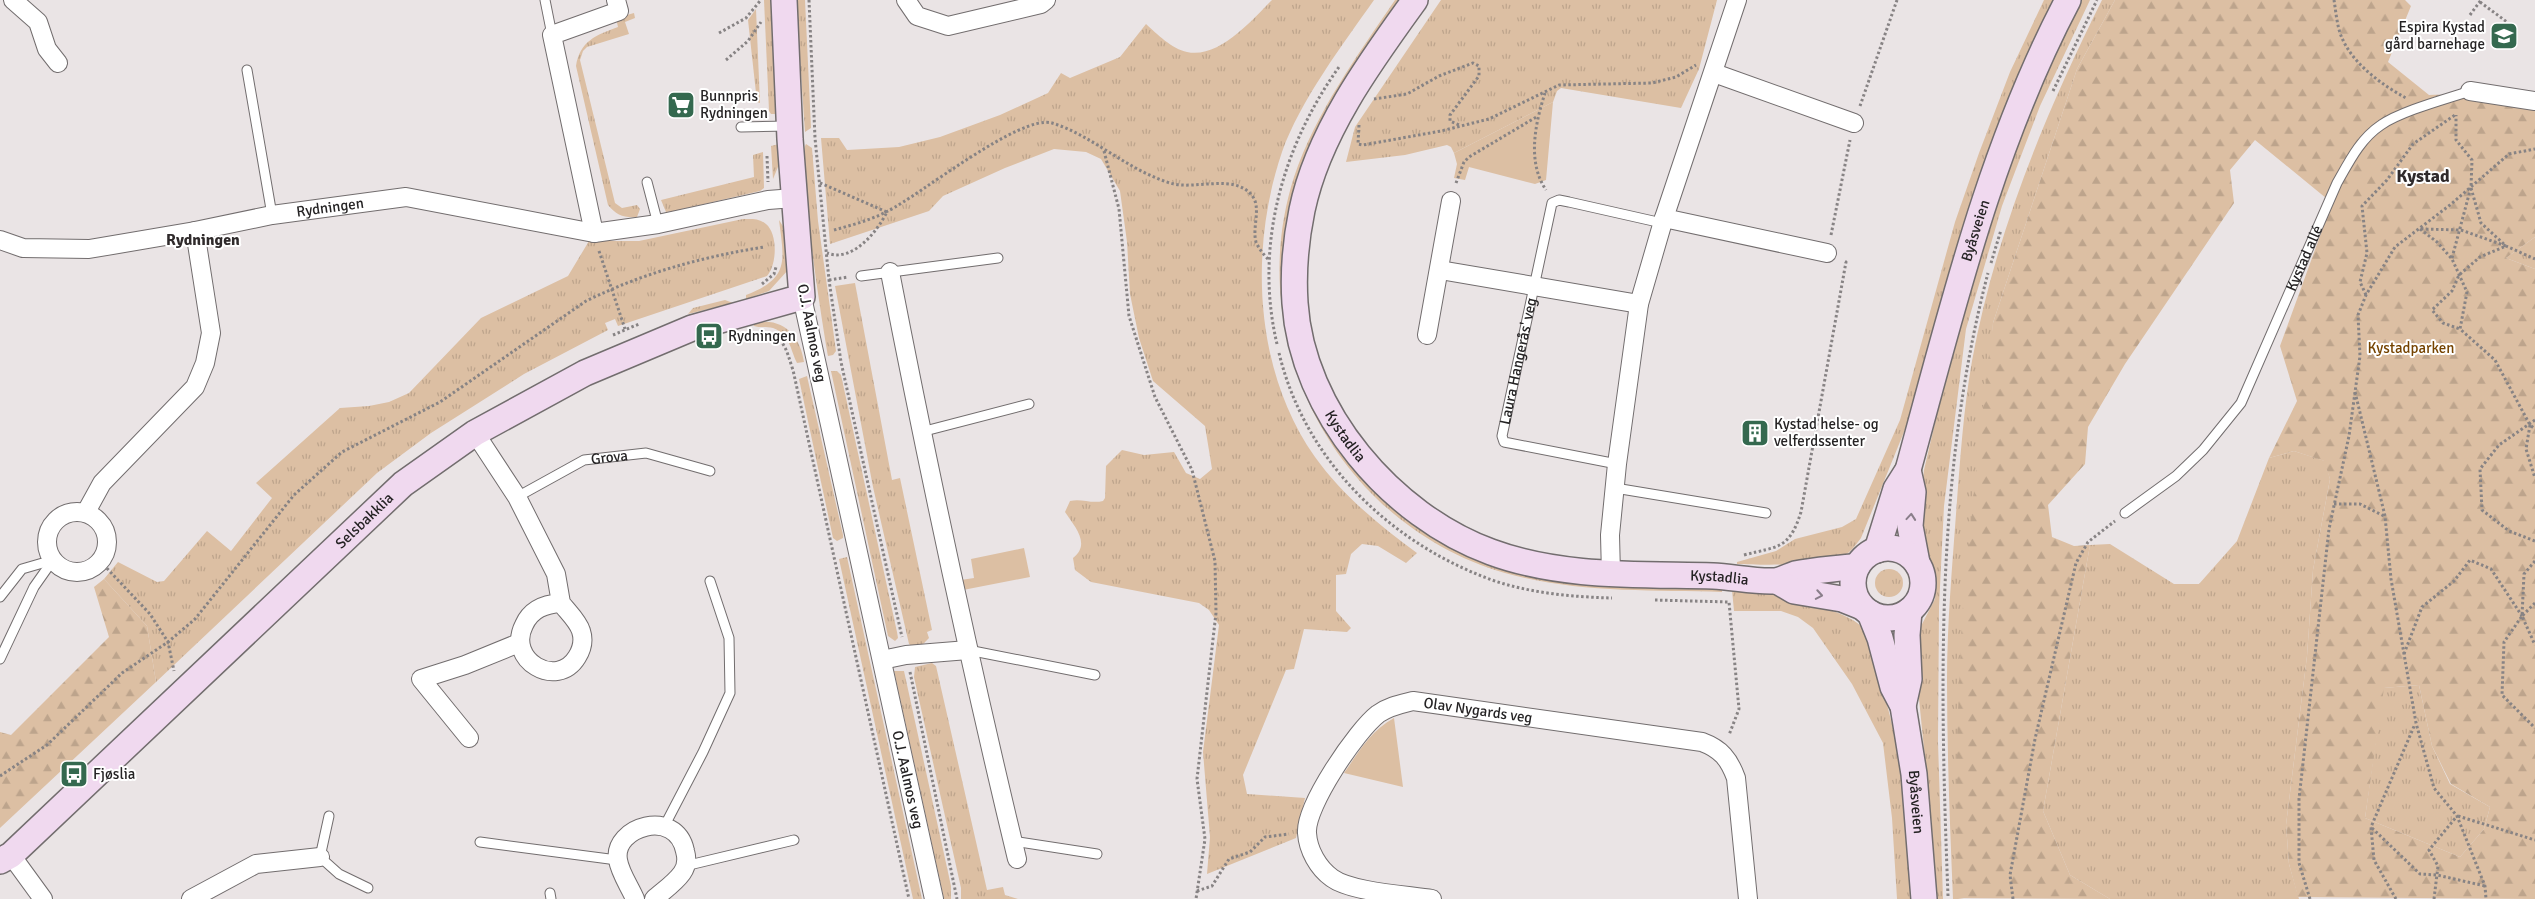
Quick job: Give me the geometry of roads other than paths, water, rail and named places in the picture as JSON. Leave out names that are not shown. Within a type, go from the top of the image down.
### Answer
[{"type":"street","points":[[13,0],[38,22],[47,50],[58,63]]},
{"type":"street","points":[[594,233],[552,34],[619,11],[616,0]]},
{"type":"street","name":"O.J. Aalmos veg","points":[[772,0],[790,125],[802,297],[934,899]]},
{"type":"street","points":[[906,0],[917,16],[948,26],[1041,4],[1046,0]]},
{"type":"street","name":"Kystadlia","points":[[1416,0],[1344,108],[1313,173],[1302,209],[1296,256],[1295,303],[1306,356],[1325,402],[1344,437],[1368,466],[1403,501],[1442,530],[1491,552],[1536,565],[1611,574],[1728,577],[1777,581],[1794,591],[1842,599],[1866,610]]},
{"type":"street","points":[[1611,574],[1610,535],[1616,464],[1639,304],[1663,220],[1737,0]]},
{"type":"street","name":"Byåsveien","points":[[1877,550],[1896,489],[1908,470],[1955,295],[1996,165],[2031,78],[2068,0]]},
{"type":"street","points":[[1714,73],[1854,123]]},
{"type":"street","name":"Kystad allé","points":[[2470,91],[2519,96],[2535,100]]},
{"type":"street","name":"Rydningen","points":[[0,240],[23,248],[89,249],[195,232],[272,215],[406,197],[594,233],[658,224],[768,200],[794,198]]},
{"type":"street","points":[[1427,335],[1451,201]]},
{"type":"street","points":[[1663,220],[1827,253]]},
{"type":"street","points":[[86,512],[102,483],[195,387],[205,363],[211,333],[195,232]]},
{"type":"street","name":"Laura Hangerås' veg","points":[[1440,270],[1639,304]]},
{"type":"street","points":[[890,272],[921,432],[968,650],[1017,859]]},
{"type":"street","name":"Selsbakklia","points":[[5,858],[403,484],[475,433],[585,372],[684,332],[802,297]]},
{"type":"street","points":[[475,433],[517,497],[556,574],[561,603],[581,629],[583,641],[580,652],[573,664],[562,669],[550,671],[536,668],[526,657],[519,643],[523,626],[531,613],[547,604],[561,603]]},
{"type":"street","name":"Byåsveien","points":[[1908,470],[1913,492],[1910,526],[1917,563]]},
{"type":"street","points":[[86,512],[100,523],[105,532],[106,547],[100,561],[94,567],[76,572],[59,566],[52,560],[47,547],[50,528],[64,515],[86,512]]},
{"type":"street","points":[[1890,548],[1900,550],[1917,563],[1923,584],[1917,604],[1900,616],[1889,618],[1866,610],[1853,589],[1853,579],[1857,566],[1866,556],[1877,550],[1890,548]]},
{"type":"street","name":"Kystadlia","points":[[1777,581],[1795,574],[1857,566]]},
{"type":"street","name":"Byåsveien","points":[[1866,610],[1880,638],[1893,687],[1903,706],[1914,774],[1924,899]]},
{"type":"street","name":"Byåsveien","points":[[1903,706],[1909,679],[1907,635],[1909,611]]},
{"type":"street","points":[[469,738],[421,679],[465,665],[519,643]]},
{"type":"street","points":[[882,660],[906,655],[968,650]]},
{"type":"street","name":"Olav Nygards veg","points":[[1432,899],[1347,886],[1332,878],[1319,866],[1311,850],[1307,832],[1319,794],[1364,726],[1379,713],[1395,705],[1413,701],[1702,742],[1723,753],[1731,765],[1736,778],[1748,899]]},
{"type":"street","points":[[636,899],[617,860],[620,846],[631,833],[647,826],[665,825],[678,834],[684,846],[687,860],[683,872],[654,899]]},
{"type":"street","points":[[191,899],[256,864],[320,857]]},
{"type":"street","points":[[5,858],[43,899]]},
{"type":"lane","points":[[545,0],[552,34]]},
{"type":"lane","points":[[246,70],[272,215]]},
{"type":"lane","name":"Kystad allé","points":[[2125,512],[2176,476],[2203,450],[2241,403],[2337,183],[2356,150],[2381,125],[2422,107],[2470,91]]},
{"type":"lane","points":[[741,127],[790,125]]},
{"type":"lane","points":[[647,182],[658,224]]},
{"type":"lane","name":"Laura Hangerås' veg","points":[[1616,464],[1524,448],[1504,442],[1502,439],[1535,286],[1549,207],[1554,201],[1576,203],[1663,220]]},
{"type":"lane","points":[[861,276],[998,258]]},
{"type":"lane","points":[[921,432],[1029,404]]},
{"type":"lane","name":"Grova","points":[[517,497],[584,460],[646,453],[710,471]]},
{"type":"lane","points":[[1615,488],[1766,513]]},
{"type":"lane","points":[[0,598],[22,569],[52,560]]},
{"type":"lane","points":[[0,659],[34,586],[52,560]]},
{"type":"lane","points":[[665,825],[703,752],[730,693],[729,638],[710,581]]},
{"type":"lane","points":[[968,650],[1095,675]]},
{"type":"lane","points":[[330,816],[320,857],[339,874],[368,888]]},
{"type":"lane","points":[[685,866],[794,840]]},
{"type":"lane","points":[[1013,841],[1097,854]]},
{"type":"lane","points":[[480,842],[617,860]]},
{"type":"place","name":"Espira Kystad gård barnehage","points":[[2504,36]]},
{"type":"place","name":"Bunnpris Rydningen","points":[[681,105]]},
{"type":"place","name":"Rydningen","points":[[709,336]]},
{"type":"place","name":"Kystad helse- og velferdssenter","points":[[1755,433]]},
{"type":"place","name":"Fjøslia","points":[[74,774]]},
{"type":"district","name":"Kystad","points":[[2423,176]]},
{"type":"district","name":"Rydningen","points":[[203,240]]},
{"type":"park label","name":"Kystadparken","points":[[2411,348]]}]
